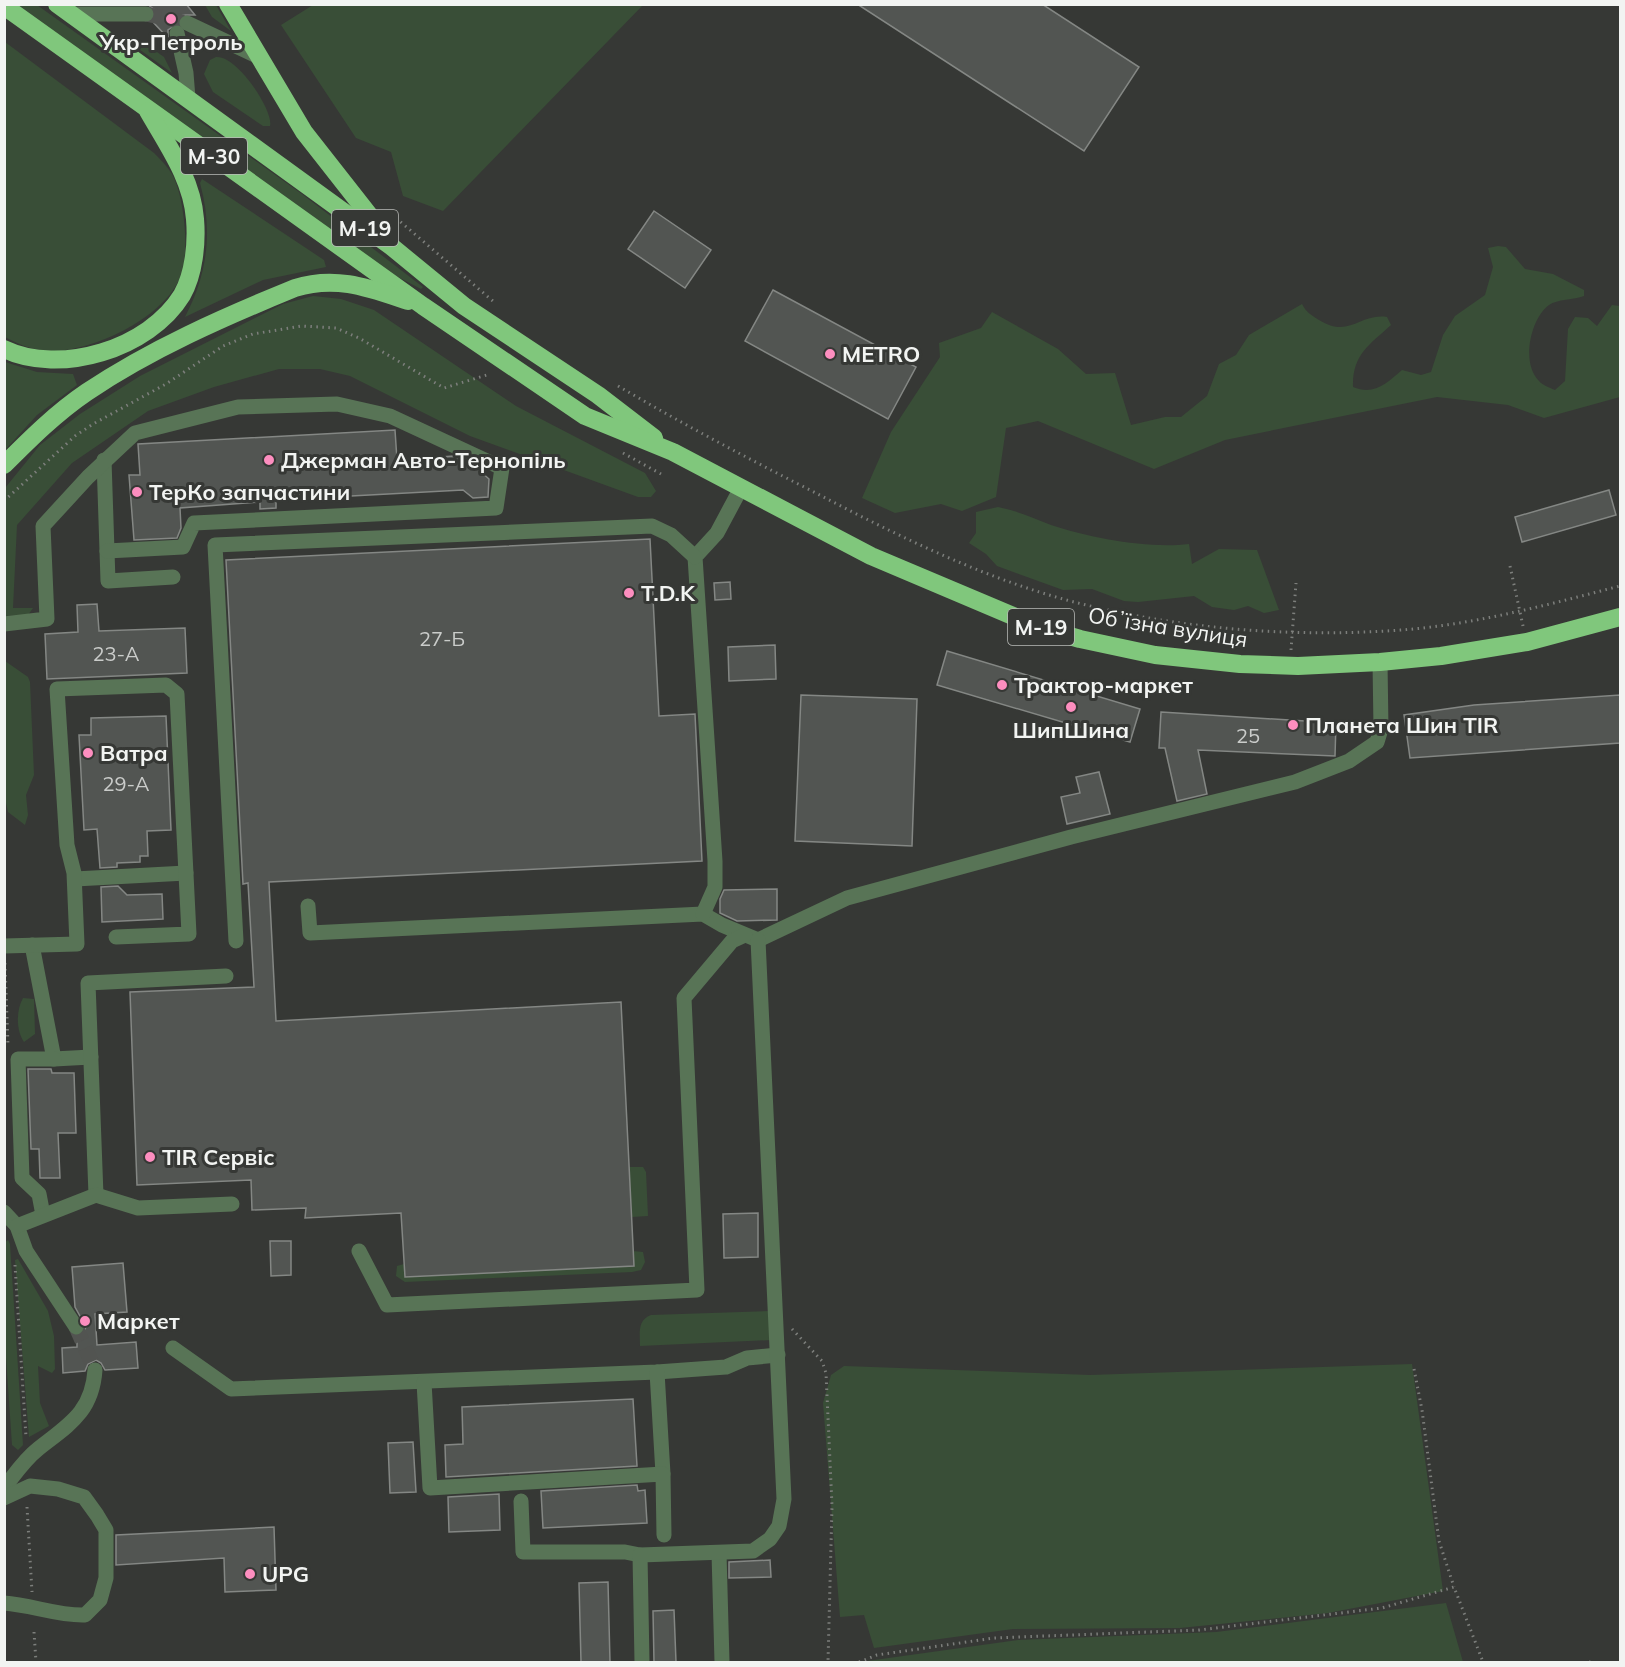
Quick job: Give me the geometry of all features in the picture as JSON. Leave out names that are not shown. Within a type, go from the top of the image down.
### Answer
[{"type":"highway","name":"М-30","points":[[4,6],[423,306]]},
{"type":"highway","points":[[234,6],[259,57],[304,132],[399,254]]},
{"type":"highway","name":"М-19","points":[[63,9],[399,254],[464,306],[598,395],[672,452]]},
{"type":"highway","points":[[4,349],[23,358],[47,361],[84,358],[145,331],[168,312],[182,294],[191,272],[194,248],[195,221],[192,196],[183,172],[146,107]]},
{"type":"highway","name":"М-19","points":[[4,465],[60,413],[87,392],[166,346],[295,288],[316,281],[334,281],[423,306],[585,416],[672,452]]},
{"type":"highway","name":"Обʼїзна вулиця","points":[[672,452],[871,556],[1040,627],[1080,639],[1155,655],[1240,664],[1290,666],[1380,662],[1527,642],[1620,617]]},
{"type":"lane","points":[[63,9],[146,14]]},
{"type":"lane","points":[[188,98],[182,28],[259,57]]},
{"type":"lane","points":[[4,624],[47,619],[43,526],[104,460],[135,433],[238,407],[338,404],[390,416],[502,468],[496,508],[194,523],[183,547],[107,551]]},
{"type":"lane","points":[[104,460],[108,580],[173,577]]},
{"type":"lane","points":[[695,557],[717,533],[741,488]]},
{"type":"lane","points":[[236,941],[215,545],[652,526],[670,535],[695,557],[715,861],[715,886],[703,914]]},
{"type":"lane","points":[[359,1251],[387,1305],[697,1290],[684,998],[732,941],[752,937],[847,898],[1071,837],[1295,782],[1349,761],[1377,742],[1381,729],[1380,662]]},
{"type":"lane","points":[[4,946],[77,944],[75,879],[67,845],[57,689],[166,685],[177,694],[189,934],[117,937]]},
{"type":"lane","points":[[75,879],[186,873]]},
{"type":"lane","points":[[308,906],[310,933],[703,914],[752,937]]},
{"type":"lane","points":[[521,1501],[523,1552],[624,1552],[640,1555],[753,1551],[770,1539],[779,1526],[784,1499],[777,1314],[752,937]]},
{"type":"lane","points":[[32,945],[54,1059]]},
{"type":"lane","points":[[96,1195],[87,983],[226,976]]},
{"type":"lane","points":[[43,1215],[39,1194],[22,1178],[18,1059],[91,1057]]},
{"type":"lane","points":[[17,1226],[96,1195],[138,1208],[232,1204]]},
{"type":"lane","points":[[4,1212],[17,1226],[26,1251],[76,1327]]},
{"type":"lane","points":[[173,1348],[231,1389],[657,1372],[726,1367],[747,1358],[778,1355]]},
{"type":"lane","points":[[4,1488],[37,1450],[72,1424],[94,1389],[96,1370]]},
{"type":"lane","points":[[657,1372],[664,1535]]},
{"type":"lane","points":[[424,1382],[430,1488],[663,1474]]},
{"type":"lane","points":[[4,1498],[30,1486],[58,1489],[84,1497],[106,1530],[106,1578],[100,1600],[85,1614],[66,1616],[33,1606],[4,1603]]},
{"type":"lane","points":[[719,1553],[722,1662]]},
{"type":"lane","points":[[640,1555],[642,1662]]},
{"type":"path","points":[[392,214],[422,243],[500,307]]},
{"type":"path","points":[[613,383],[692,429],[845,508],[946,556],[1014,583],[1073,601],[1132,615],[1179,623],[1292,633],[1397,630],[1520,611],[1620,586]]},
{"type":"path","points":[[1510,566],[1527,642]]},
{"type":"path","points":[[1290,666],[1296,583]]},
{"type":"path","points":[[15,1258],[26,1437]]},
{"type":"path","points":[[777,1314],[822,1361],[826,1373],[832,1506],[828,1662]]},
{"type":"path","points":[[1414,1369],[1422,1410],[1439,1541],[1483,1662]]},
{"type":"path","points":[[27,1507],[33,1606]]},
{"type":"path","points":[[859,1662],[877,1654],[994,1638],[1199,1630],[1382,1608],[1454,1587]]},
{"type":"path","points":[[34,1632],[36,1662]]},
{"type":"green space","points":[[15,5],[37,5],[302,194],[423,287],[421,289],[396,276]]},
{"type":"green space","points":[[205,5],[216,5],[231,31],[212,17]]},
{"type":"green space","points":[[313,5],[643,5],[443,211],[403,196],[391,152],[356,138],[281,25]]},
{"type":"green space","points":[[121,36],[134,36],[164,57],[172,73]]},
{"type":"green space","points":[[5,42],[154,153],[172,174],[180,196],[185,253],[181,276],[173,291],[160,305],[128,328],[92,344],[74,349],[57,351],[36,349],[5,337]]},
{"type":"green space","points":[[216,57],[225,59],[234,65],[252,85],[266,109],[270,126],[263,126],[213,92],[204,74],[210,60]]},
{"type":"green space","points":[[202,179],[324,260],[326,267],[263,280],[185,317],[199,284],[206,251],[206,218],[200,183]]},
{"type":"green space","points":[[1506,247],[1525,269],[1553,274],[1584,290],[1584,296],[1549,305],[1537,320],[1530,342],[1530,364],[1533,373],[1546,386],[1555,390],[1565,381],[1568,329],[1575,317],[1588,318],[1597,326],[1612,305],[1620,306],[1620,397],[1544,418],[1508,405],[1437,397],[1225,440],[1154,469],[1038,421],[1006,428],[996,497],[962,511],[941,504],[895,513],[862,498],[891,432],[940,357],[939,343],[981,328],[992,312],[1058,349],[1086,374],[1115,373],[1131,425],[1165,417],[1181,417],[1207,396],[1219,364],[1236,355],[1249,335],[1302,304],[1319,320],[1339,327],[1369,318],[1387,317],[1391,325],[1363,352],[1355,367],[1353,387],[1367,390],[1380,387],[1402,370],[1421,375],[1431,372],[1443,335],[1455,316],[1485,295],[1493,267],[1488,248]]},
{"type":"green space","points":[[313,296],[341,299],[374,310],[516,406],[645,473],[656,491],[651,497],[638,497],[470,436],[350,376],[320,369],[279,369],[214,387],[148,411],[72,463],[17,525],[13,608],[33,608],[28,615],[5,616],[5,488],[40,445],[80,414],[140,376],[283,304]]},
{"type":"green space","points":[[5,362],[37,372],[73,374],[77,385],[37,415],[5,450]]},
{"type":"green space","points":[[998,507],[1067,530],[1101,538],[1138,544],[1189,544],[1192,564],[1219,549],[1257,550],[1279,610],[1264,613],[1248,606],[1234,610],[1212,607],[1194,596],[1138,602],[1124,601],[1092,589],[1063,590],[997,566],[986,554],[969,543],[976,533],[976,512]]},
{"type":"green space","points":[[5,661],[28,677],[30,682],[34,775],[26,795],[28,815],[25,825],[8,812],[5,798]]},
{"type":"green space","points":[[23,998],[34,999],[35,1034],[24,1042],[19,1032],[18,1020]]},
{"type":"green space","points":[[629,1167],[643,1167],[646,1172],[648,1216],[632,1217]]},
{"type":"green space","points":[[8,1240],[23,1445],[18,1450],[12,1445],[5,1343],[4,1243]]},
{"type":"green space","points":[[633,1251],[643,1252],[645,1262],[641,1270],[632,1272],[405,1282],[396,1276],[397,1266],[404,1264],[406,1277],[634,1266]]},
{"type":"green space","points":[[18,1259],[48,1311],[54,1336],[55,1369],[52,1373],[38,1366],[40,1403],[49,1426],[29,1437],[15,1260]]},
{"type":"green space","points":[[771,1311],[772,1340],[640,1346],[641,1324],[651,1315]]},
{"type":"green space","points":[[1412,1364],[1443,1591],[1328,1613],[1180,1628],[1013,1629],[874,1648],[864,1615],[840,1617],[823,1403],[831,1375],[844,1366],[1090,1375]]},
{"type":"green space","points":[[1446,1603],[1463,1662],[860,1662],[1018,1640],[1216,1632]]},
{"type":"building","name":"Укр-Петроль","points":[[147,4],[186,4],[195,15],[181,15],[177,24],[168,30],[168,38],[152,21],[155,10]]},
{"type":"building","points":[[857,4],[1042,4],[1139,67],[1084,151]]},
{"type":"building","points":[[654,211],[711,250],[685,288],[628,249]]},
{"type":"building","name":"METRO","points":[[773,290],[916,367],[888,419],[745,341]]},
{"type":"building","points":[[395,430],[397,460],[454,456],[473,465],[489,479],[488,497],[473,498],[463,490],[276,500],[276,508],[260,509],[260,502],[180,508],[181,528],[177,538],[134,540],[129,475],[140,475],[138,444]]},
{"type":"building","points":[[1609,490],[1616,515],[1522,542],[1515,517]]},
{"type":"building","points":[[650,539],[659,716],[695,714],[702,861],[269,882],[276,1021],[621,1002],[634,1266],[405,1277],[401,1213],[305,1218],[306,1208],[252,1210],[251,1180],[137,1185],[130,992],[254,987],[248,883],[243,884],[226,560]]},
{"type":"building","points":[[730,582],[731,599],[715,600],[714,583]]},
{"type":"building","points":[[97,604],[99,631],[185,628],[187,673],[47,679],[45,634],[78,632],[77,605]]},
{"type":"building","points":[[775,645],[776,679],[729,681],[728,647]]},
{"type":"building","points":[[947,651],[1140,709],[1130,742],[937,685]]},
{"type":"building","points":[[801,695],[917,699],[912,846],[795,841]]},
{"type":"building","points":[[1620,695],[1620,743],[1410,758],[1404,715],[1474,705]]},
{"type":"building","points":[[1161,712],[1336,723],[1335,756],[1198,750],[1207,794],[1177,801],[1165,748],[1159,748]]},
{"type":"building","points":[[166,716],[171,830],[147,831],[148,856],[140,856],[140,862],[117,863],[117,867],[100,868],[97,829],[84,830],[79,735],[91,735],[91,718]]},
{"type":"building","points":[[1099,772],[1110,814],[1067,824],[1061,797],[1080,793],[1076,777]]},
{"type":"building","points":[[118,886],[127,895],[162,894],[163,919],[102,922],[101,887]]},
{"type":"building","points":[[777,889],[777,920],[737,921],[720,913],[720,899],[724,890]]},
{"type":"building","points":[[28,1069],[51,1069],[52,1073],[74,1073],[76,1133],[58,1133],[60,1178],[40,1178],[39,1149],[31,1149]]},
{"type":"building","points":[[758,1213],[758,1257],[724,1258],[723,1214]]},
{"type":"building","points":[[270,1241],[291,1241],[291,1275],[271,1276]]},
{"type":"building","name":"Маркет","points":[[123,1263],[127,1312],[95,1314],[97,1345],[136,1342],[138,1368],[105,1370],[96,1360],[88,1364],[85,1371],[63,1373],[62,1348],[77,1347],[77,1337],[82,1335],[86,1327],[75,1307],[72,1267]]},
{"type":"building","points":[[633,1399],[637,1466],[446,1477],[445,1445],[463,1444],[462,1407]]},
{"type":"building","points":[[413,1442],[416,1492],[390,1493],[388,1443]]},
{"type":"building","points":[[637,1485],[638,1491],[645,1490],[647,1523],[543,1528],[541,1491]]},
{"type":"building","points":[[499,1494],[500,1530],[449,1532],[448,1497]]},
{"type":"building","points":[[274,1527],[276,1590],[225,1592],[224,1558],[116,1565],[116,1535]]},
{"type":"building","points":[[770,1560],[771,1577],[729,1578],[729,1562]]},
{"type":"building","points":[[608,1582],[610,1662],[581,1662],[579,1583]]},
{"type":"building","points":[[674,1610],[676,1662],[654,1662],[653,1611]]},
{"type":"tunnel","points":[[146,14],[187,23]]},
{"type":"tunnel","points":[[76,1327],[95,1370]]},
{"type":"place","name":"Укр-Петроль","points":[[171,19]]},
{"type":"place","name":"METRO","points":[[830,354]]},
{"type":"place","name":"Джерман Авто-Тернопіль","points":[[269,460]]},
{"type":"place","name":"ТерКо запчастини","points":[[137,492]]},
{"type":"place","name":"T.D.K","points":[[629,593]]},
{"type":"place","name":"Трактор-маркет","points":[[1002,685]]},
{"type":"place","name":"ШипШина","points":[[1071,707]]},
{"type":"place","name":"Планета Шин TIR","points":[[1293,725]]},
{"type":"place","name":"Ватра","points":[[88,753]]},
{"type":"place","name":"TIR Сервіс","points":[[150,1157]]},
{"type":"place","name":"Маркет","points":[[85,1321]]},
{"type":"place","name":"UPG","points":[[250,1574]]}]
